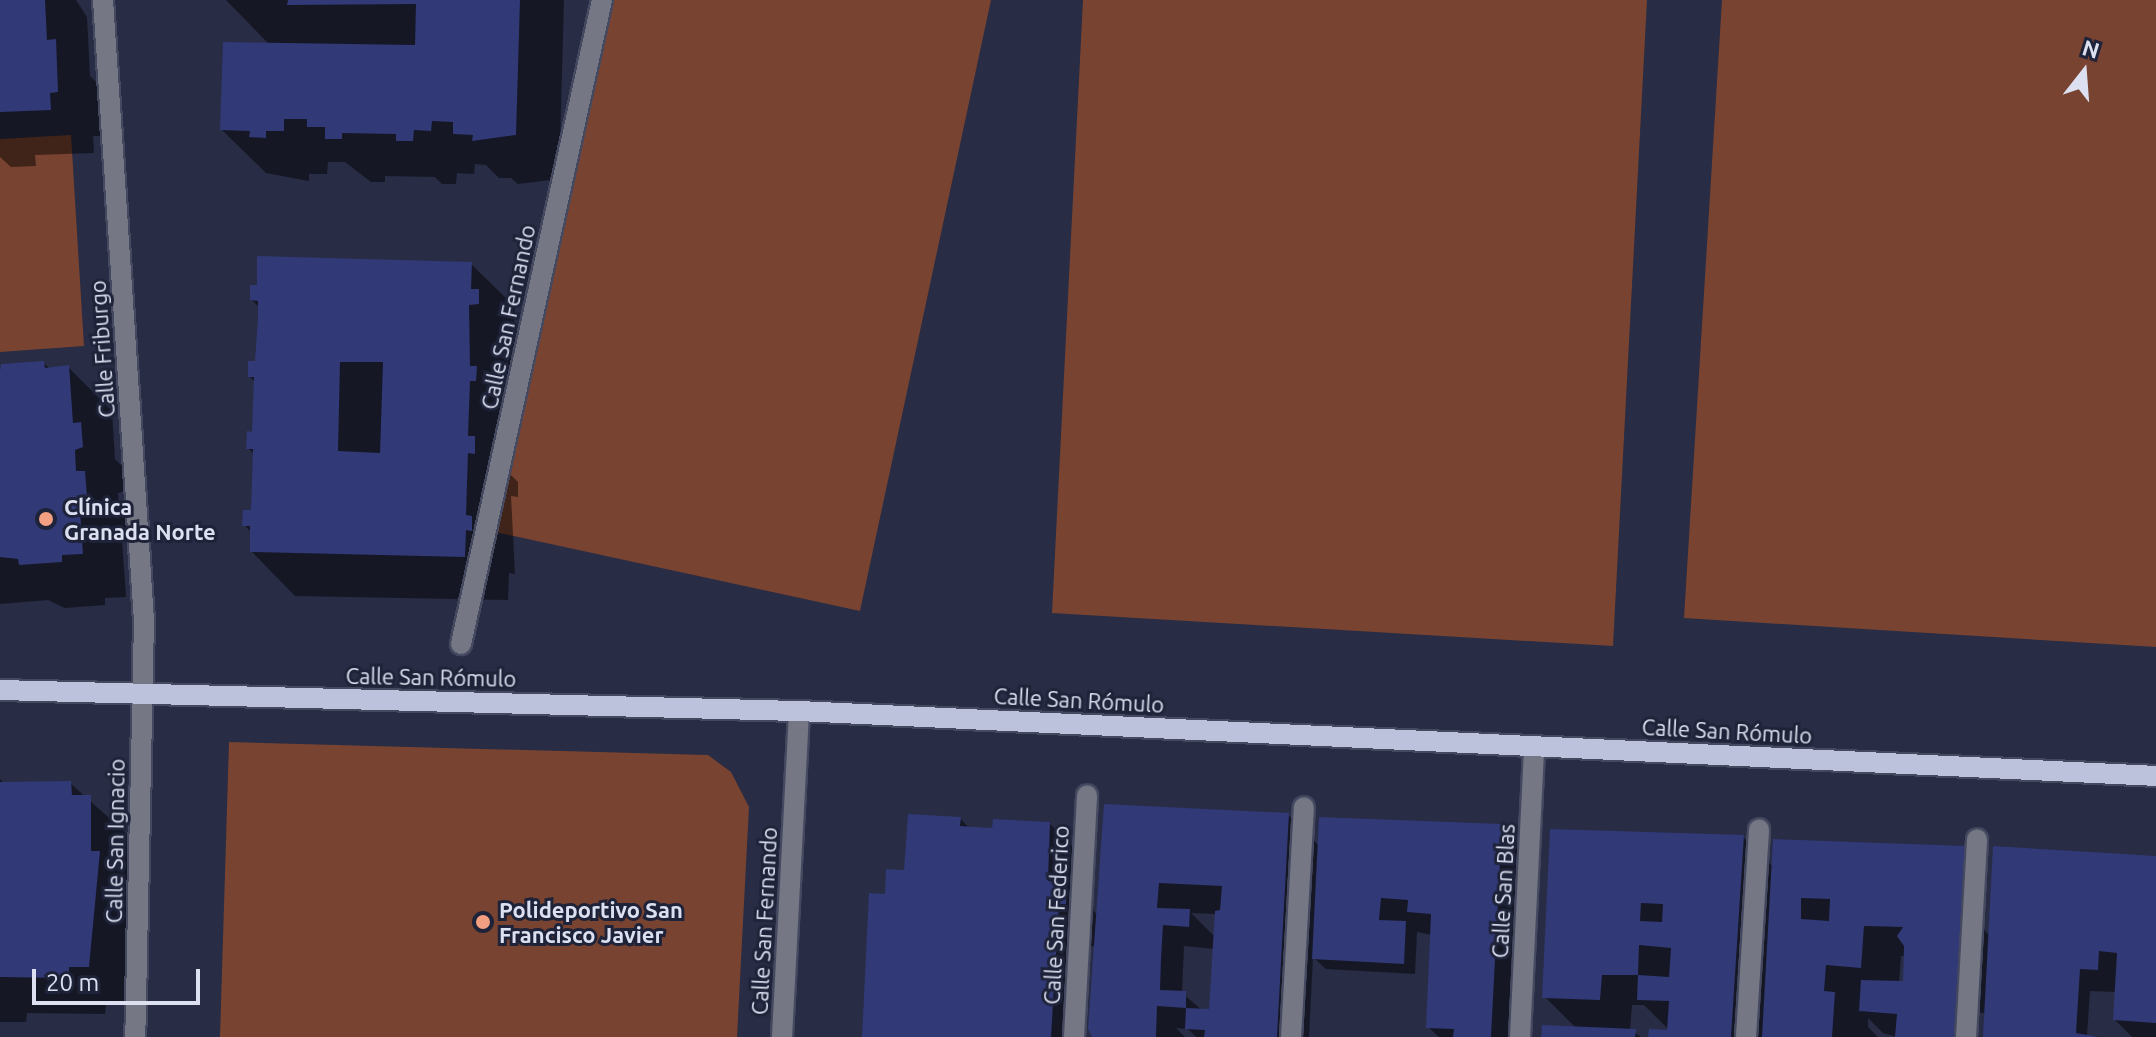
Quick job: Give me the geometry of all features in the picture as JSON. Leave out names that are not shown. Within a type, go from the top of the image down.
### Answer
[{"type":"main road","name":"Calle San Rómulo","points":[[0,690],[799,711],[2156,776]]},
{"type":"street","name":"Calle Friburgo","points":[[103,0],[144,620],[142,694]]},
{"type":"street","name":"Calle San Fernando","points":[[461,644],[602,0]]},
{"type":"street","name":"Calle San Ignacio","points":[[135,1037],[142,694]]},
{"type":"street","name":"Calle San Fernando","points":[[782,1037],[799,711]]},
{"type":"street","name":"Calle San Blas","points":[[1520,1037],[1534,746]]},
{"type":"street","name":"Calle San Federico","points":[[1074,1037],[1087,795]]},
{"type":"street","points":[[1291,1037],[1304,807]]},
{"type":"street","points":[[1746,1037],[1759,829]]},
{"type":"street","points":[[1966,1037],[1977,839]]},
{"type":"shaded area","points":[[591,0],[991,0],[860,611],[477,528]]},
{"type":"shaded area","points":[[1083,0],[1647,0],[1613,646],[1052,613]]},
{"type":"shaded area","points":[[1722,0],[2156,0],[2156,647],[1684,618]]},
{"type":"shaded area","points":[[71,135],[84,346],[0,352],[0,139]]},
{"type":"shaded area","name":"Polideportivo San Francisco Javier","points":[[229,742],[708,755],[731,772],[749,807],[737,1037],[220,1037]]},
{"type":"building","points":[[0,0],[45,0],[47,40],[56,39],[58,92],[50,93],[51,110],[0,112]]},
{"type":"building","points":[[288,0],[520,0],[516,135],[472,141],[473,135],[453,134],[453,122],[432,121],[431,131],[414,130],[413,141],[396,141],[396,134],[342,133],[342,139],[325,139],[325,127],[307,127],[307,119],[284,119],[284,131],[266,131],[266,138],[249,137],[250,131],[220,130],[223,42],[415,45],[416,4],[287,5]]},
{"type":"building","points":[[257,256],[472,262],[471,289],[479,289],[479,304],[469,305],[470,366],[477,366],[476,381],[470,381],[468,436],[475,436],[475,454],[468,453],[466,515],[472,516],[472,531],[466,530],[465,557],[250,552],[250,526],[242,526],[243,510],[251,510],[253,449],[246,449],[247,431],[252,432],[254,377],[248,377],[248,361],[255,361],[258,301],[250,300],[250,285],[257,285]],"holes":[[[340,362],[383,362],[380,453],[338,451]]]},
{"type":"building","points":[[44,361],[45,368],[69,365],[73,423],[81,422],[83,447],[75,450],[76,471],[85,471],[87,496],[79,496],[83,554],[62,555],[62,562],[19,565],[18,559],[0,557],[0,371],[1,364]]},
{"type":"building","points":[[71,781],[72,795],[91,795],[91,851],[100,851],[89,967],[69,967],[69,978],[0,977],[0,782]]},
{"type":"building","points":[[1104,804],[1289,813],[1277,1037],[1204,1037],[1205,1030],[1185,1029],[1186,1008],[1157,1006],[1156,1037],[1092,1037],[1088,1029]],"holes":[[[1159,883],[1222,886],[1220,910],[1215,911],[1209,1009],[1186,1008],[1186,991],[1160,990],[1161,959],[1163,925],[1189,927],[1190,909],[1157,908]]]},
{"type":"building","points":[[908,814],[961,817],[960,826],[992,828],[993,819],[1050,822],[1048,881],[1067,882],[1066,904],[1059,904],[1051,1037],[862,1037],[869,893],[885,894],[886,869],[904,870]]},
{"type":"building","points":[[1319,817],[1502,824],[1491,1037],[1453,1037],[1454,1029],[1426,1028],[1431,914],[1407,912],[1408,900],[1381,898],[1379,920],[1406,921],[1404,964],[1312,959]]},
{"type":"building","points":[[1550,829],[1744,835],[1731,1037],[1648,1037],[1649,1029],[1667,1030],[1669,1001],[1637,1000],[1638,975],[1602,975],[1600,1000],[1542,998]],"holes":[[[1641,903],[1663,904],[1662,922],[1640,921]],[[1639,945],[1671,948],[1669,977],[1638,975]]]},
{"type":"building","points":[[1773,839],[1965,846],[1954,1037],[1895,1037],[1897,1014],[1859,1011],[1861,980],[1903,981],[1904,946],[1897,936],[1903,927],[1864,926],[1861,968],[1826,965],[1824,991],[1835,992],[1832,1037],[1762,1037]],"holes":[[[1801,898],[1830,899],[1829,921],[1801,919]]]},
{"type":"building","points":[[1993,846],[2156,856],[2156,1023],[2113,1020],[2117,953],[2099,951],[2098,970],[2080,969],[2076,1033],[2099,1037],[1983,1037]]},
{"type":"building","points":[[1542,1025],[1636,1029],[1635,1037],[1541,1037]]},
{"type":"place","name":"Clínica Granada Norte","points":[[46,519]]},
{"type":"place","name":"Polideportivo San Francisco Javier","points":[[483,922]]}]
